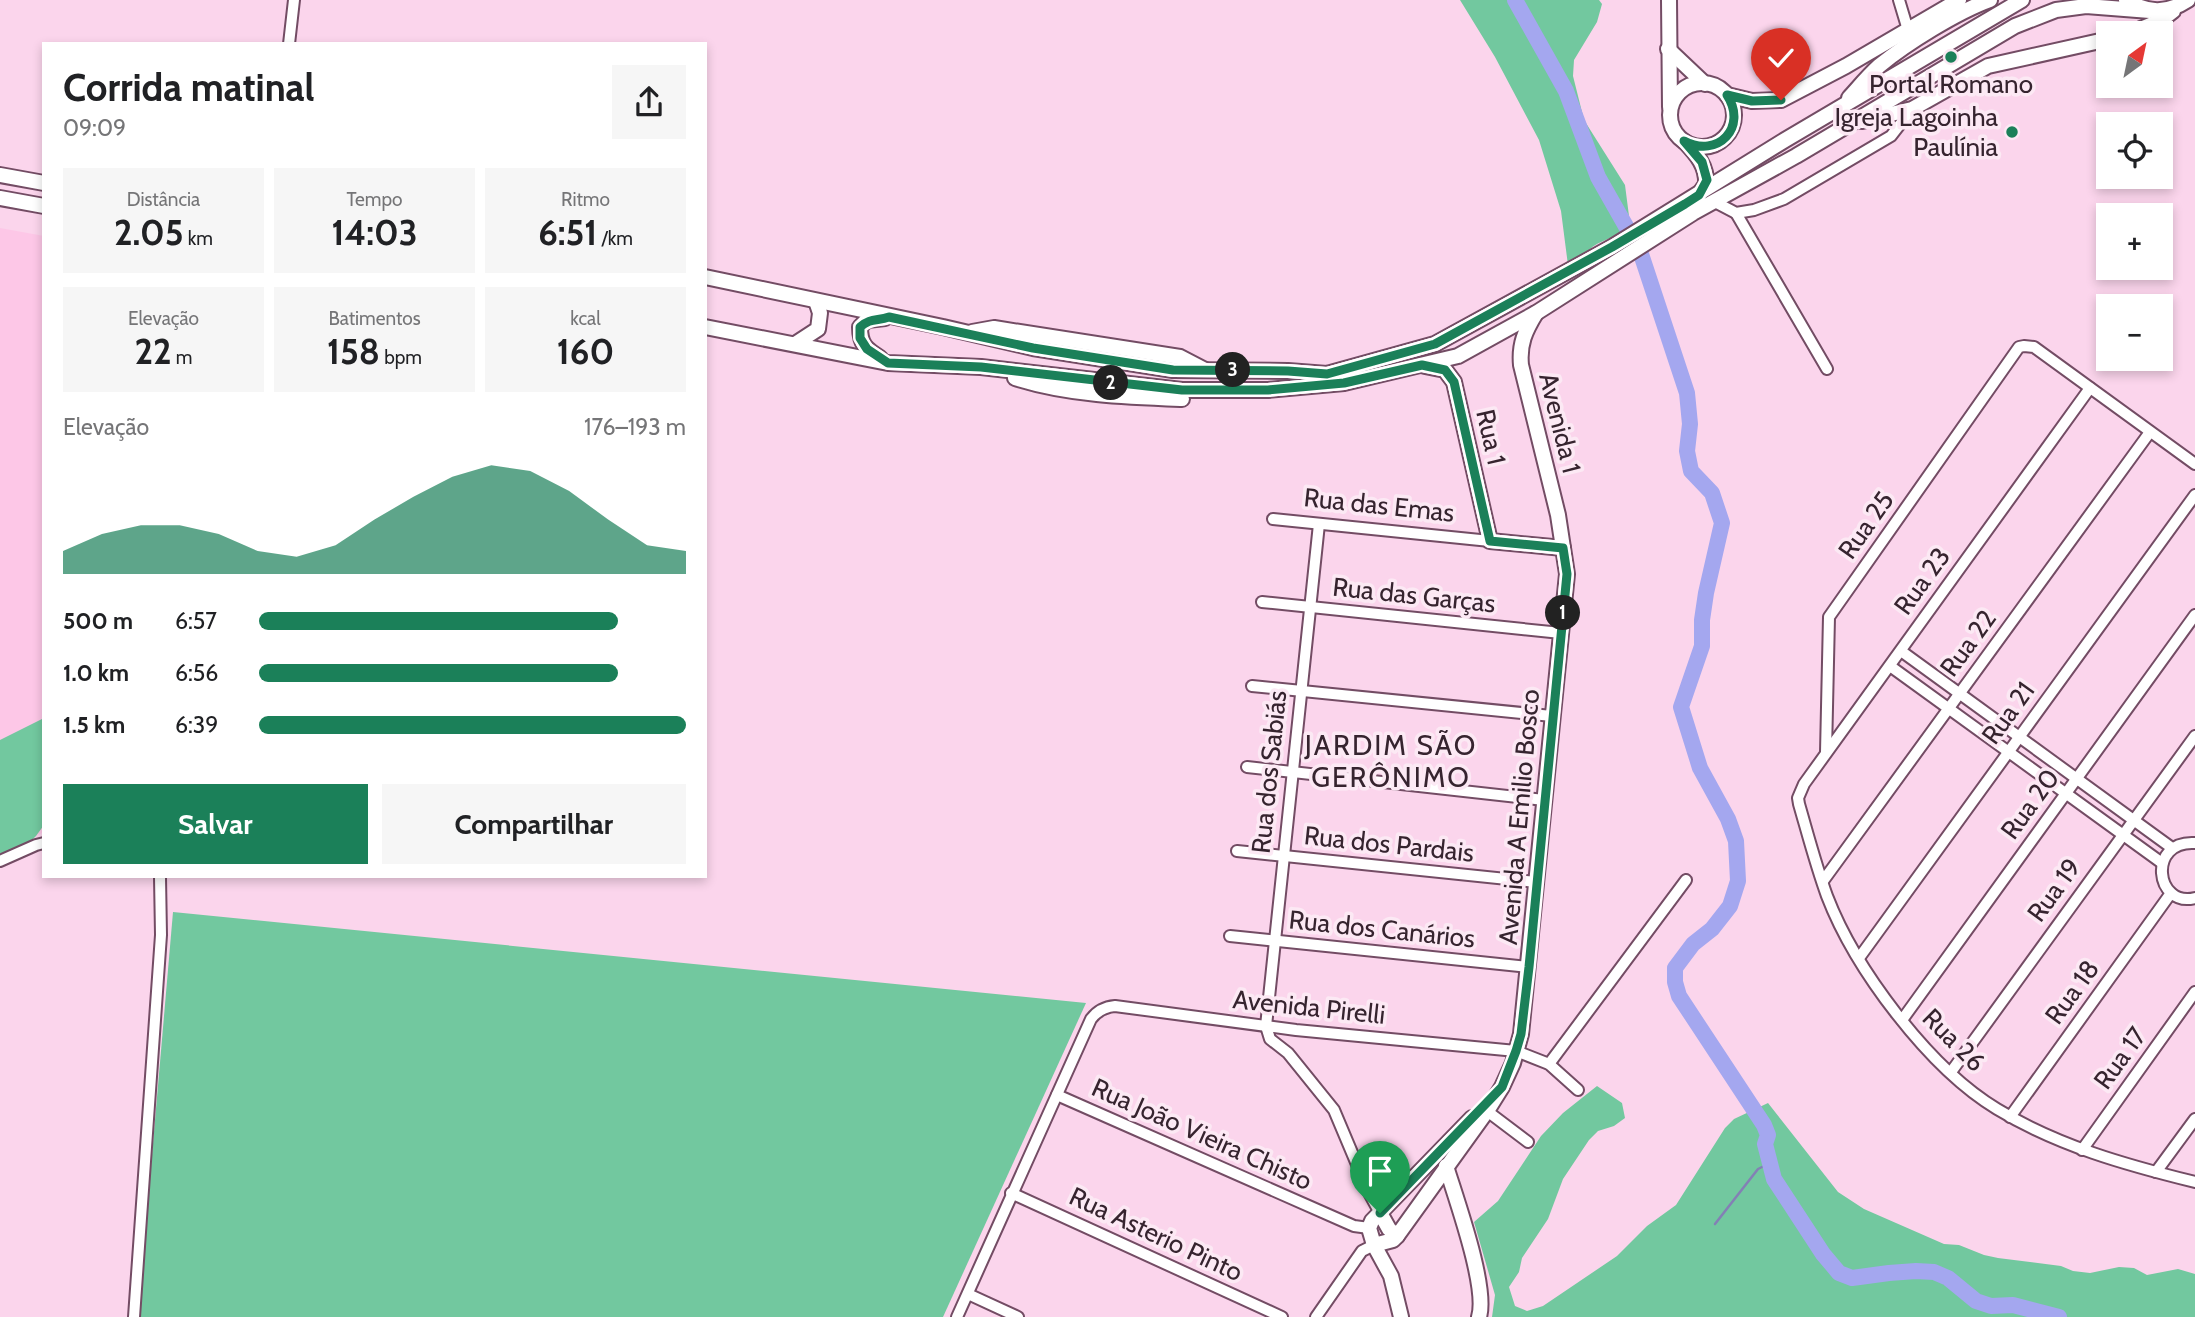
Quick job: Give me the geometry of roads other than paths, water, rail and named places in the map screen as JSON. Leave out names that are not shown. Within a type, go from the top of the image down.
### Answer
[{"type":"main road","points":[[1669,0],[1670,112],[1674,129],[1699,158],[1704,168],[1706,184],[1699,195]]},
{"type":"main road","points":[[1727,95],[1752,101],[1781,100],[1846,66],[1959,0]]},
{"type":"main road","points":[[1838,109],[1867,77],[1899,51],[1964,12],[1990,0]]},
{"type":"main road","points":[[707,327],[888,363],[981,367],[1182,390],[1268,390],[1344,383],[1422,365],[1458,356],[1536,313],[1620,260],[1647,234],[1699,195],[2022,0]]},
{"type":"main road","points":[[2126,0],[2150,11]]},
{"type":"main road","points":[[707,278],[1033,348],[1173,370],[1327,374],[1435,344],[1612,247],[1715,202],[2015,26],[2040,15],[2086,6],[2164,11],[2183,3]]},
{"type":"main road","points":[[2158,21],[2183,3]]},
{"type":"main road","points":[[1850,124],[1912,109],[1988,66],[2096,42]]},
{"type":"main road","points":[[1668,50],[1705,84]]},
{"type":"main road","points":[[1670,112],[1676,97],[1697,84],[1721,89],[1731,102],[1734,118],[1723,140],[1700,147],[1684,141]]},
{"type":"main road","points":[[0,175],[42,183]]},
{"type":"main road","points":[[0,198],[42,205]]},
{"type":"main road","points":[[795,344],[818,329],[820,313],[816,301]]},
{"type":"main road","name":"Avenida 1","points":[[1536,313],[1524,334],[1520,349],[1521,365],[1558,515],[1563,548]]},
{"type":"main road","points":[[888,363],[867,349],[860,338],[860,327],[867,320],[889,317]]},
{"type":"main road","name":"Rua 1","points":[[1422,365],[1445,370],[1454,382],[1490,541]]},
{"type":"main road","name":"Rua das Emas","points":[[1490,541],[1563,548]]},
{"type":"main road","name":"Avenida A Emilio Bosco","points":[[1502,1087],[1521,1034],[1529,967],[1567,574],[1563,548]]},
{"type":"main road","points":[[1374,1245],[1397,1236],[1502,1087]]},
{"type":"main road","points":[[1401,1317],[1391,1276],[1374,1245],[1369,1228],[1372,1221],[1502,1087]]},
{"type":"main road","points":[[1446,1166],[1478,1276],[1481,1310],[1479,1317]]},
{"type":"main road","points":[[1380,1213],[1389,1229],[1397,1236]]},
{"type":"street","points":[[289,42],[294,0]]},
{"type":"street","points":[[1899,0],[1908,30]]},
{"type":"street","points":[[1735,213],[1754,210],[1784,199],[1891,136],[1912,109]]},
{"type":"street","points":[[1715,202],[1735,213],[1827,369]]},
{"type":"street","name":"Rua 25","points":[[1826,753],[1829,617],[2019,347],[2034,348],[2090,388]]},
{"type":"street","points":[[2090,388],[2195,464]]},
{"type":"street","name":"Rua 23","points":[[1799,804],[1800,791],[1826,753],[2090,388]]},
{"type":"street","name":"Rua 22","points":[[1823,881],[2150,432]]},
{"type":"street","name":"Rua 21","points":[[1859,958],[2195,495]]},
{"type":"street","name":"Rua das Emas","points":[[1273,519],[1490,541]]},
{"type":"street","name":"Rua dos Sabiás","points":[[1266,1026],[1319,524]]},
{"type":"street","name":"Rua das Garças","points":[[1262,602],[1561,633]]},
{"type":"street","name":"Rua 20","points":[[1902,1020],[2195,615]]},
{"type":"street","points":[[1901,650],[2172,848]]},
{"type":"street","points":[[1889,666],[2162,863]]},
{"type":"street","points":[[1252,686],[1552,716]]},
{"type":"street","name":"Rua 19","points":[[1951,1072],[2195,736]]},
{"type":"street","points":[[1247,767],[1544,800]]},
{"type":"street","name":"Rua 26","points":[[1799,804],[1823,881],[1844,932],[1886,1000],[1951,1072],[1978,1096],[2010,1117],[2082,1150],[2195,1182]]},
{"type":"street","points":[[2195,843],[2172,848],[2162,863],[2162,878],[2171,893],[2182,899],[2195,898]]},
{"type":"street","points":[[0,862],[42,844]]},
{"type":"street","name":"Rua dos Pardais","points":[[1237,852],[1536,882]]},
{"type":"street","points":[[134,1317],[161,935],[160,878]]},
{"type":"street","points":[[1578,1090],[1549,1064],[1686,880]]},
{"type":"street","name":"Rua 18","points":[[2010,1117],[2171,893]]},
{"type":"street","name":"Rua dos Canários","points":[[1230,936],[1529,967]]},
{"type":"street","name":"Rua 17","points":[[2082,1150],[2195,992]]},
{"type":"street","name":"Avenida Pirelli","points":[[1057,1094],[1091,1020],[1098,1011],[1115,1006],[1296,1030],[1516,1051],[1549,1064]]},
{"type":"street","points":[[1266,1026],[1270,1039],[1288,1053],[1334,1110],[1380,1213]]},
{"type":"street","points":[[1288,1053],[1285,1042],[1288,1035],[1296,1030]]},
{"type":"street","points":[[957,1317],[1057,1094]]},
{"type":"street","name":"Rua João Vieira Chisto","points":[[1057,1094],[1354,1226],[1369,1228]]},
{"type":"street","points":[[1487,1111],[1528,1142]]},
{"type":"street","points":[[2156,1172],[2195,1119]]},
{"type":"street","name":"Rua Asterio Pinto","points":[[1011,1193],[1282,1317]]},
{"type":"street","points":[[1316,1317],[1362,1251],[1374,1245]]},
{"type":"street","points":[[968,1294],[1018,1317]]},
{"type":"waterway","points":[[1515,0],[1566,91],[1598,177],[1640,251],[1687,393],[1690,424],[1687,451],[1691,471],[1712,493],[1722,523],[1706,593],[1702,646],[1681,707],[1700,768],[1728,819],[1736,841],[1738,881],[1730,906],[1712,929],[1693,944],[1675,968],[1679,996],[1764,1125],[1768,1135],[1765,1144],[1774,1179],[1823,1254],[1839,1273],[1852,1278],[1916,1271],[1934,1272],[1948,1278],[1976,1301],[1991,1306],[2013,1305],[2059,1317]]},
{"type":"waterway","points":[[1715,1224],[1758,1169],[1770,1163]]},
{"type":"place","name":"Portal Romano","points":[[1951,57]]},
{"type":"place","name":"Igreja Lagoinha Paulínia","points":[[2012,132]]},
{"type":"district","name":"JARDIM SÃO GERÔNIMO","points":[[1391,761]]}]
